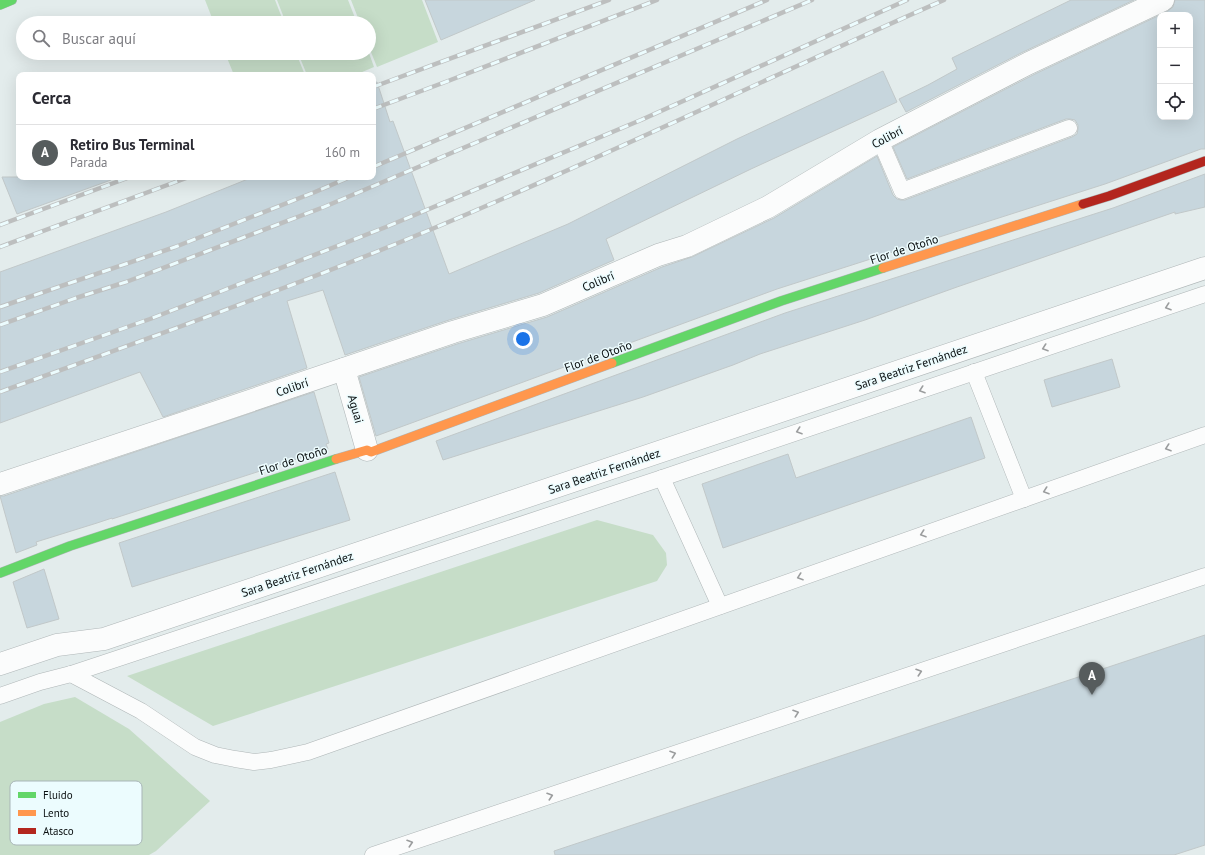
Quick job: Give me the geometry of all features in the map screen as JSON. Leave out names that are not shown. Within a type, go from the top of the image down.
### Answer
[{"type":"street","points":[[0,5],[12,0]]},
{"type":"street","name":"Colibrí","points":[[0,484],[344,370],[453,332],[543,305],[658,255],[687,246],[768,208],[880,140],[1029,63],[1163,0]]},
{"type":"street","name":"Flor de Otoño","points":[[0,572],[70,546],[351,454],[367,450],[371,452],[781,301],[1109,196],[1205,161]]},
{"type":"street","name":"Sara Beatriz Fernández","points":[[0,664],[58,645],[104,639],[1205,268]]},
{"type":"street","name":"Aguai","points":[[344,370],[367,450]]},
{"type":"lane","points":[[880,140],[902,191],[1069,128]]},
{"type":"lane","points":[[0,696],[40,682],[71,674],[662,478],[1205,294]]},
{"type":"lane","points":[[974,372],[1024,498]]},
{"type":"lane","points":[[71,674],[141,711],[195,747],[215,755],[235,759],[254,762],[271,760],[308,752],[1205,434]]},
{"type":"lane","points":[[662,478],[720,606]]},
{"type":"lane","points":[[373,855],[1205,576]]},
{"type":"green space","points":[[205,0],[275,0],[281,16],[211,16]]},
{"type":"green space","points":[[277,0],[348,0],[354,16],[283,16]]},
{"type":"green space","points":[[351,0],[422,0],[438,42],[377,67],[374,60],[376,60],[376,16],[357,16]]},
{"type":"green space","points":[[228,60],[299,60],[304,72],[233,72]]},
{"type":"green space","points":[[301,60],[372,60],[374,67],[362,72],[306,72]]},
{"type":"green space","points":[[597,520],[653,535],[666,553],[667,565],[657,581],[213,726],[127,676]]},
{"type":"green space","points":[[75,697],[129,729],[210,801],[156,851],[149,855],[0,855],[0,722],[44,704]]},
{"type":"building","points":[[425,0],[535,0],[441,40]]},
{"type":"building","points":[[1071,0],[1134,0],[1023,52],[906,112],[899,99],[957,69],[952,58]]},
{"type":"building","points":[[1175,0],[1205,0],[1205,149],[1201,149],[1105,184],[777,289],[376,436],[359,377],[457,344],[547,317],[662,267],[692,257],[774,218],[877,156],[893,195],[897,199],[905,200],[1072,137],[1077,134],[1078,125],[1075,120],[1066,119],[907,179],[893,147],[1035,74],[1157,16],[1157,120],[1193,120],[1193,12],[1166,12],[1173,7]]},
{"type":"building","points":[[883,71],[897,102],[751,169],[606,239],[614,260],[539,293],[449,320],[345,355],[323,290],[287,301],[307,368],[163,417],[140,372],[0,423],[0,272],[166,212],[246,180],[376,180],[376,82],[390,122],[393,121],[449,274],[568,224],[737,139]]},
{"type":"building","points":[[1205,174],[1205,207],[1175,214],[1175,212],[865,320],[760,354],[643,397],[443,460],[436,441],[785,313],[1113,208]]},
{"type":"building","points":[[2,177],[16,177],[16,180],[111,180],[17,214]]},
{"type":"building","points":[[1112,359],[1120,387],[1052,407],[1044,380]]},
{"type":"building","points":[[314,392],[329,443],[326,444],[328,449],[36,542],[37,545],[16,553],[0,496],[4,496]]},
{"type":"building","points":[[971,417],[985,458],[723,548],[702,484],[788,454],[796,478]]},
{"type":"building","points":[[335,472],[350,520],[132,587],[119,543]]},
{"type":"building","points":[[44,569],[59,619],[27,628],[13,582]]},
{"type":"building","points":[[1205,635],[1205,845],[1174,855],[555,855],[554,851]]},
{"type":"railway","points":[[376,86],[609,0]]},
{"type":"railway","points":[[376,108],[657,0]]},
{"type":"railway","points":[[376,166],[767,0]]},
{"type":"railway","points":[[0,325],[126,282],[324,207],[812,0]]},
{"type":"railway","points":[[0,372],[150,319],[386,227],[641,120],[907,0]]},
{"type":"railway","points":[[0,392],[279,290],[371,254],[587,162],[944,0]]},
{"type":"railway","points":[[0,225],[122,180]]},
{"type":"railway","points":[[0,247],[181,180]]},
{"type":"railway","points":[[0,307],[175,247],[343,180]]},
{"type":"traffic: fast","points":[[0,5],[12,0]]},
{"type":"traffic: fast","points":[[612,363],[781,301],[883,268]]},
{"type":"traffic: fast","points":[[0,573],[70,546],[336,459]]},
{"type":"traffic: slow","points":[[883,268],[1083,204]]},
{"type":"traffic: slow","points":[[336,459],[367,450],[371,452],[612,363]]},
{"type":"traffic: jam","points":[[1083,204],[1205,161]]},
{"type":"place","name":"Retiro Bus Terminal","points":[[1092,695]]}]
